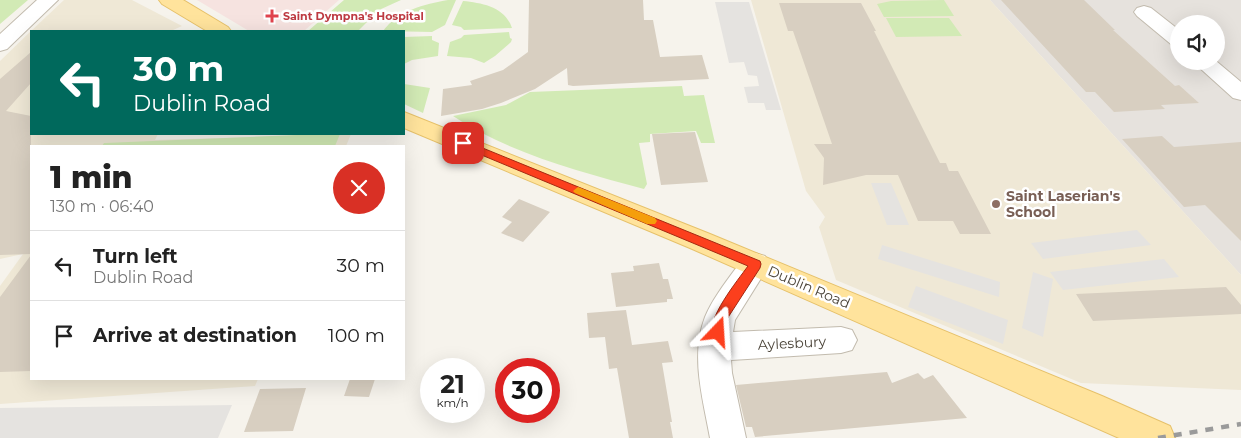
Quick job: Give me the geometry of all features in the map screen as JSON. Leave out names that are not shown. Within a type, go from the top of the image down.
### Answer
[{"type":"main road","points":[[169,0],[219,30]]},
{"type":"main road","name":"Dublin Road","points":[[405,119],[755,264],[1090,406],[1157,438]]},
{"type":"street","points":[[0,45],[48,0]]},
{"type":"street","points":[[1144,12],[1170,34]]},
{"type":"street","points":[[1214,70],[1241,93]]},
{"type":"street","points":[[728,438],[715,373],[715,347],[720,318],[755,264]]},
{"type":"street","name":"Aylesbury","points":[[715,347],[841,340]]},
{"type":"shaded area","points":[[64,0],[132,0],[182,26],[173,30],[32,30]]},
{"type":"shaded area","name":"Saint Dympna's Hospital","points":[[197,0],[339,0],[305,30],[247,30]]},
{"type":"shaded area","name":"Saint Laserian's School","points":[[751,0],[990,0],[1241,275],[1241,390],[1081,383],[836,280],[819,227],[825,217],[806,191]]},
{"type":"shaded area","points":[[990,0],[1241,0],[1241,275]]},
{"type":"shaded area","points":[[715,2],[749,2],[781,110],[766,110],[764,103],[748,103],[744,87],[759,86],[757,76],[748,75],[744,62],[729,63]]},
{"type":"shaded area","points":[[30,32],[30,135],[158,135],[155,140],[351,135],[346,145],[30,145],[30,380],[258,380],[255,386],[0,404],[0,286],[23,254],[0,259],[0,61]]},
{"type":"shaded area","points":[[871,183],[891,183],[909,225],[887,225]]},
{"type":"shaded area","points":[[1137,230],[1151,245],[1043,259],[1031,243]]},
{"type":"shaded area","points":[[882,245],[1000,282],[999,297],[878,259]]},
{"type":"shaded area","points":[[1164,259],[1179,277],[1063,290],[1050,272]]},
{"type":"shaded area","points":[[1033,272],[1053,279],[1043,337],[1022,328]]},
{"type":"shaded area","points":[[916,286],[1008,320],[1003,344],[908,307]]},
{"type":"shaded area","points":[[232,405],[218,438],[0,438],[0,408]]},
{"type":"green space","points":[[0,0],[28,0],[0,24]]},
{"type":"green space","points":[[344,0],[401,0],[379,10],[359,30],[309,30]]},
{"type":"green space","points":[[456,0],[445,25],[432,32],[384,30],[404,13],[430,4]]},
{"type":"green space","points":[[944,0],[954,16],[884,17],[877,4],[891,1]]},
{"type":"green space","points":[[463,1],[492,7],[504,15],[512,28],[464,30],[461,27],[452,25]]},
{"type":"green space","points":[[886,18],[949,18],[962,36],[896,37]]},
{"type":"green space","points":[[509,32],[512,39],[511,42],[484,63],[471,58],[447,56],[450,42],[464,35]]},
{"type":"green space","points":[[432,36],[432,40],[439,43],[438,56],[412,60],[405,64],[405,37]]},
{"type":"green space","points":[[405,84],[430,88],[423,113],[405,104]]},
{"type":"green space","points":[[682,86],[684,96],[704,95],[715,143],[701,143],[696,131],[650,134],[650,142],[639,143],[647,184],[644,189],[570,168],[521,151],[497,141],[453,116],[506,105],[530,92]]},
{"type":"green space","points":[[340,135],[335,145],[103,145],[104,143]]},
{"type":"building","points":[[529,0],[643,0],[644,20],[653,20],[660,57],[702,55],[709,79],[573,86],[568,85],[567,68],[535,89],[501,103],[482,109],[441,116],[443,89],[472,85],[470,81],[503,70],[528,52]]},
{"type":"building","points":[[1001,0],[1084,0],[1115,30],[1113,30],[1175,86],[1179,85],[1199,103],[1161,105],[1165,109],[1114,112],[1095,92],[1086,92]]},
{"type":"building","points":[[779,3],[861,3],[940,163],[946,163],[949,171],[958,171],[991,234],[960,234],[953,221],[918,221],[898,175],[866,175],[823,185],[824,158],[814,144],[832,144],[793,31],[788,31]]},
{"type":"building","points":[[30,53],[30,84],[6,111],[30,116],[30,254],[0,255],[0,79]]},
{"type":"building","points":[[695,132],[708,182],[661,185],[652,134]]},
{"type":"building","points":[[1162,136],[1174,147],[1241,142],[1241,241],[1205,205],[1184,207],[1122,139]]},
{"type":"building","points":[[519,199],[550,212],[523,242],[501,233],[512,222],[502,217]]},
{"type":"building","points":[[30,256],[30,371],[0,372],[0,297]]},
{"type":"building","points":[[659,263],[663,279],[668,279],[673,299],[667,299],[667,302],[616,307],[611,273],[634,271],[633,266]]},
{"type":"building","points":[[1226,287],[1241,305],[1241,314],[1093,321],[1076,294]]},
{"type":"building","points":[[626,310],[632,345],[668,341],[673,362],[662,363],[673,438],[629,438],[617,368],[609,369],[605,337],[589,338],[587,313]]},
{"type":"building","points":[[887,372],[892,383],[918,373],[924,379],[933,375],[967,418],[755,437],[752,427],[746,427],[736,385]]},
{"type":"building","points":[[350,380],[375,380],[369,397],[344,396]]},
{"type":"building","points":[[306,388],[293,431],[244,432],[260,389]]},
{"type":"railway","points":[[1158,438],[1241,424]]},
{"type":"slow traffic","points":[[578,191],[651,221]]},
{"type":"place","name":"Saint Dympna's Hospital","points":[[272,16]]},
{"type":"place","name":"Saint Laserian's School","points":[[996,204]]},
{"type":"route","points":[[463,143],[755,264],[720,318],[718,332]]}]
